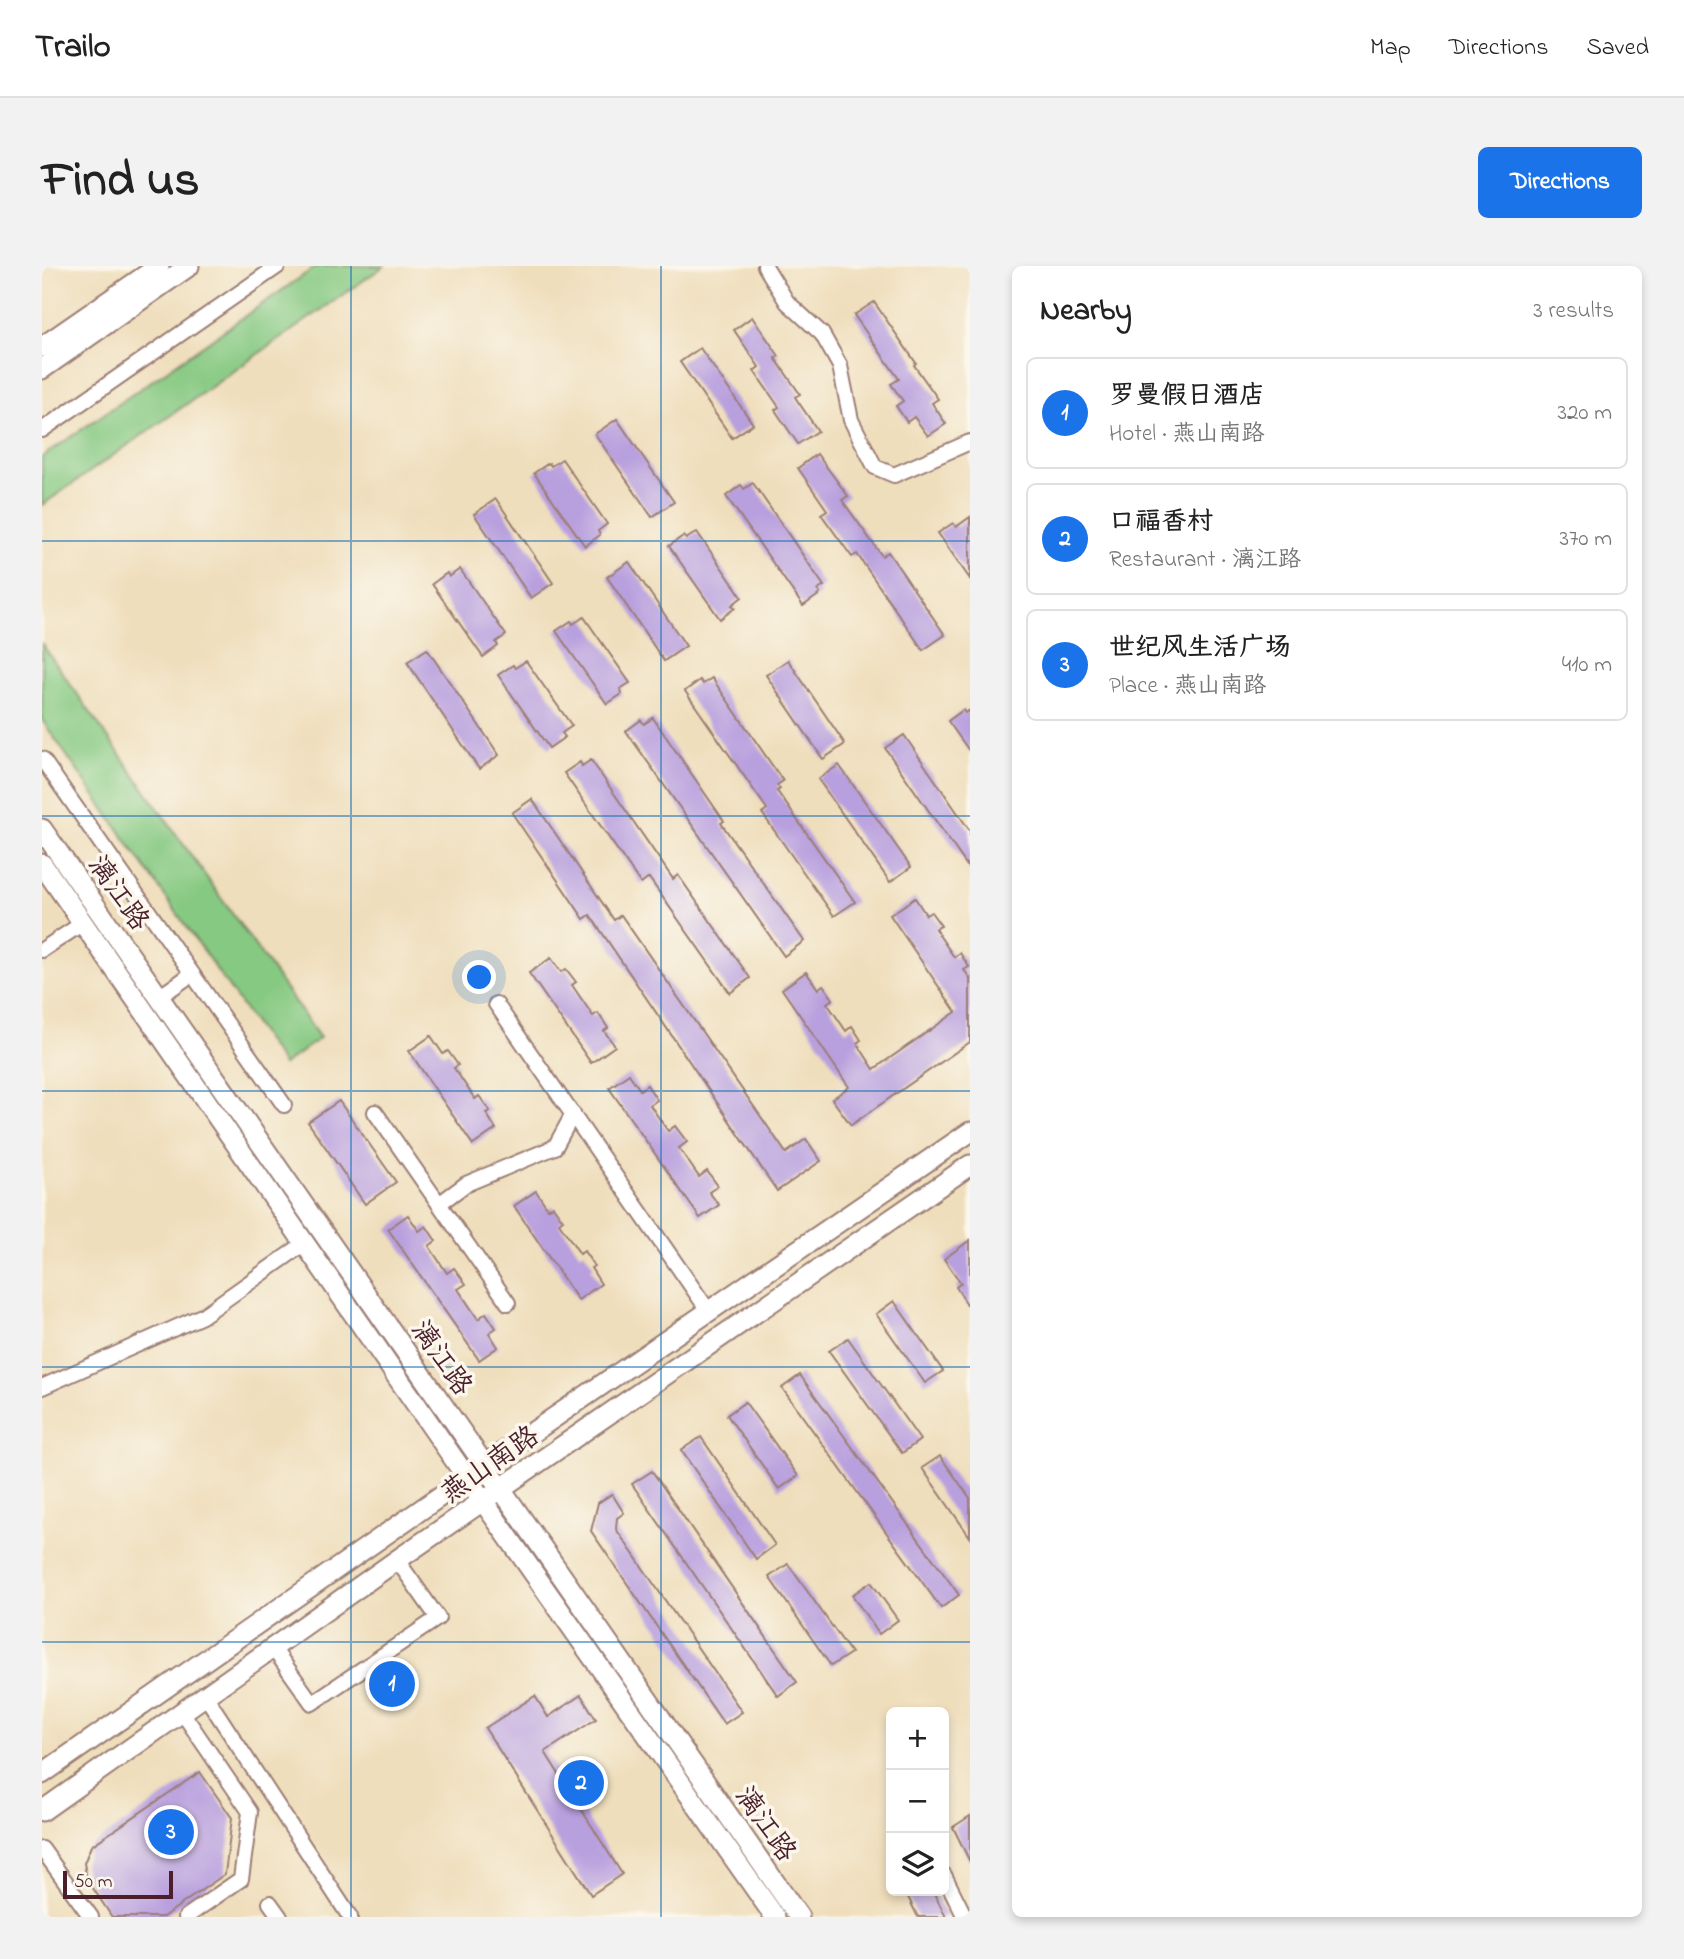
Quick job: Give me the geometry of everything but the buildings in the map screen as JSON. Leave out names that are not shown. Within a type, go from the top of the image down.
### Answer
[{"type":"street","points":[[42,347],[159,266]]},
{"type":"street","points":[[42,369],[189,266]]},
{"type":"street","points":[[42,430],[278,266]]},
{"type":"street","points":[[765,266],[787,302],[822,334],[840,366],[851,421],[875,467],[894,475],[970,442]]},
{"type":"street","points":[[42,759],[284,1105]]},
{"type":"street","name":"漓江路","points":[[42,829],[799,1917]]},
{"type":"street","name":"漓江路","points":[[42,864],[775,1917]]},
{"type":"street","points":[[42,950],[83,923]]},
{"type":"street","points":[[159,997],[192,974]]},
{"type":"street","points":[[496,1004],[725,1333]]},
{"type":"street","points":[[375,1112],[508,1303]]},
{"type":"street","points":[[439,1204],[466,1184],[555,1147],[573,1114]]},
{"type":"street","name":"燕山南路","points":[[42,1774],[970,1132]]},
{"type":"street","name":"燕山南路","points":[[42,1811],[397,1560],[970,1165]]},
{"type":"street","points":[[859,1209],[875,1231]]},
{"type":"street","points":[[42,1387],[202,1316],[305,1243]]},
{"type":"street","points":[[244,1634],[267,1652],[312,1703],[438,1618],[397,1560]]},
{"type":"street","points":[[205,1695],[350,1917]]},
{"type":"street","points":[[182,1712],[250,1812],[241,1879],[186,1917]]},
{"type":"street","points":[[42,1849],[91,1917]]},
{"type":"street","points":[[949,1885],[965,1917]]},
{"type":"street","points":[[270,1903],[280,1917]]},
{"type":"green space","points":[[317,266],[384,266],[42,505],[42,457]]},
{"type":"green space","points":[[42,644],[320,1038],[283,1065],[42,720]]},
{"type":"place","name":"罗曼假日酒店","points":[[392,1684]]},
{"type":"place","name":"口福香村","points":[[581,1783]]},
{"type":"place","name":"世纪风生活广场","points":[[171,1832]]}]
